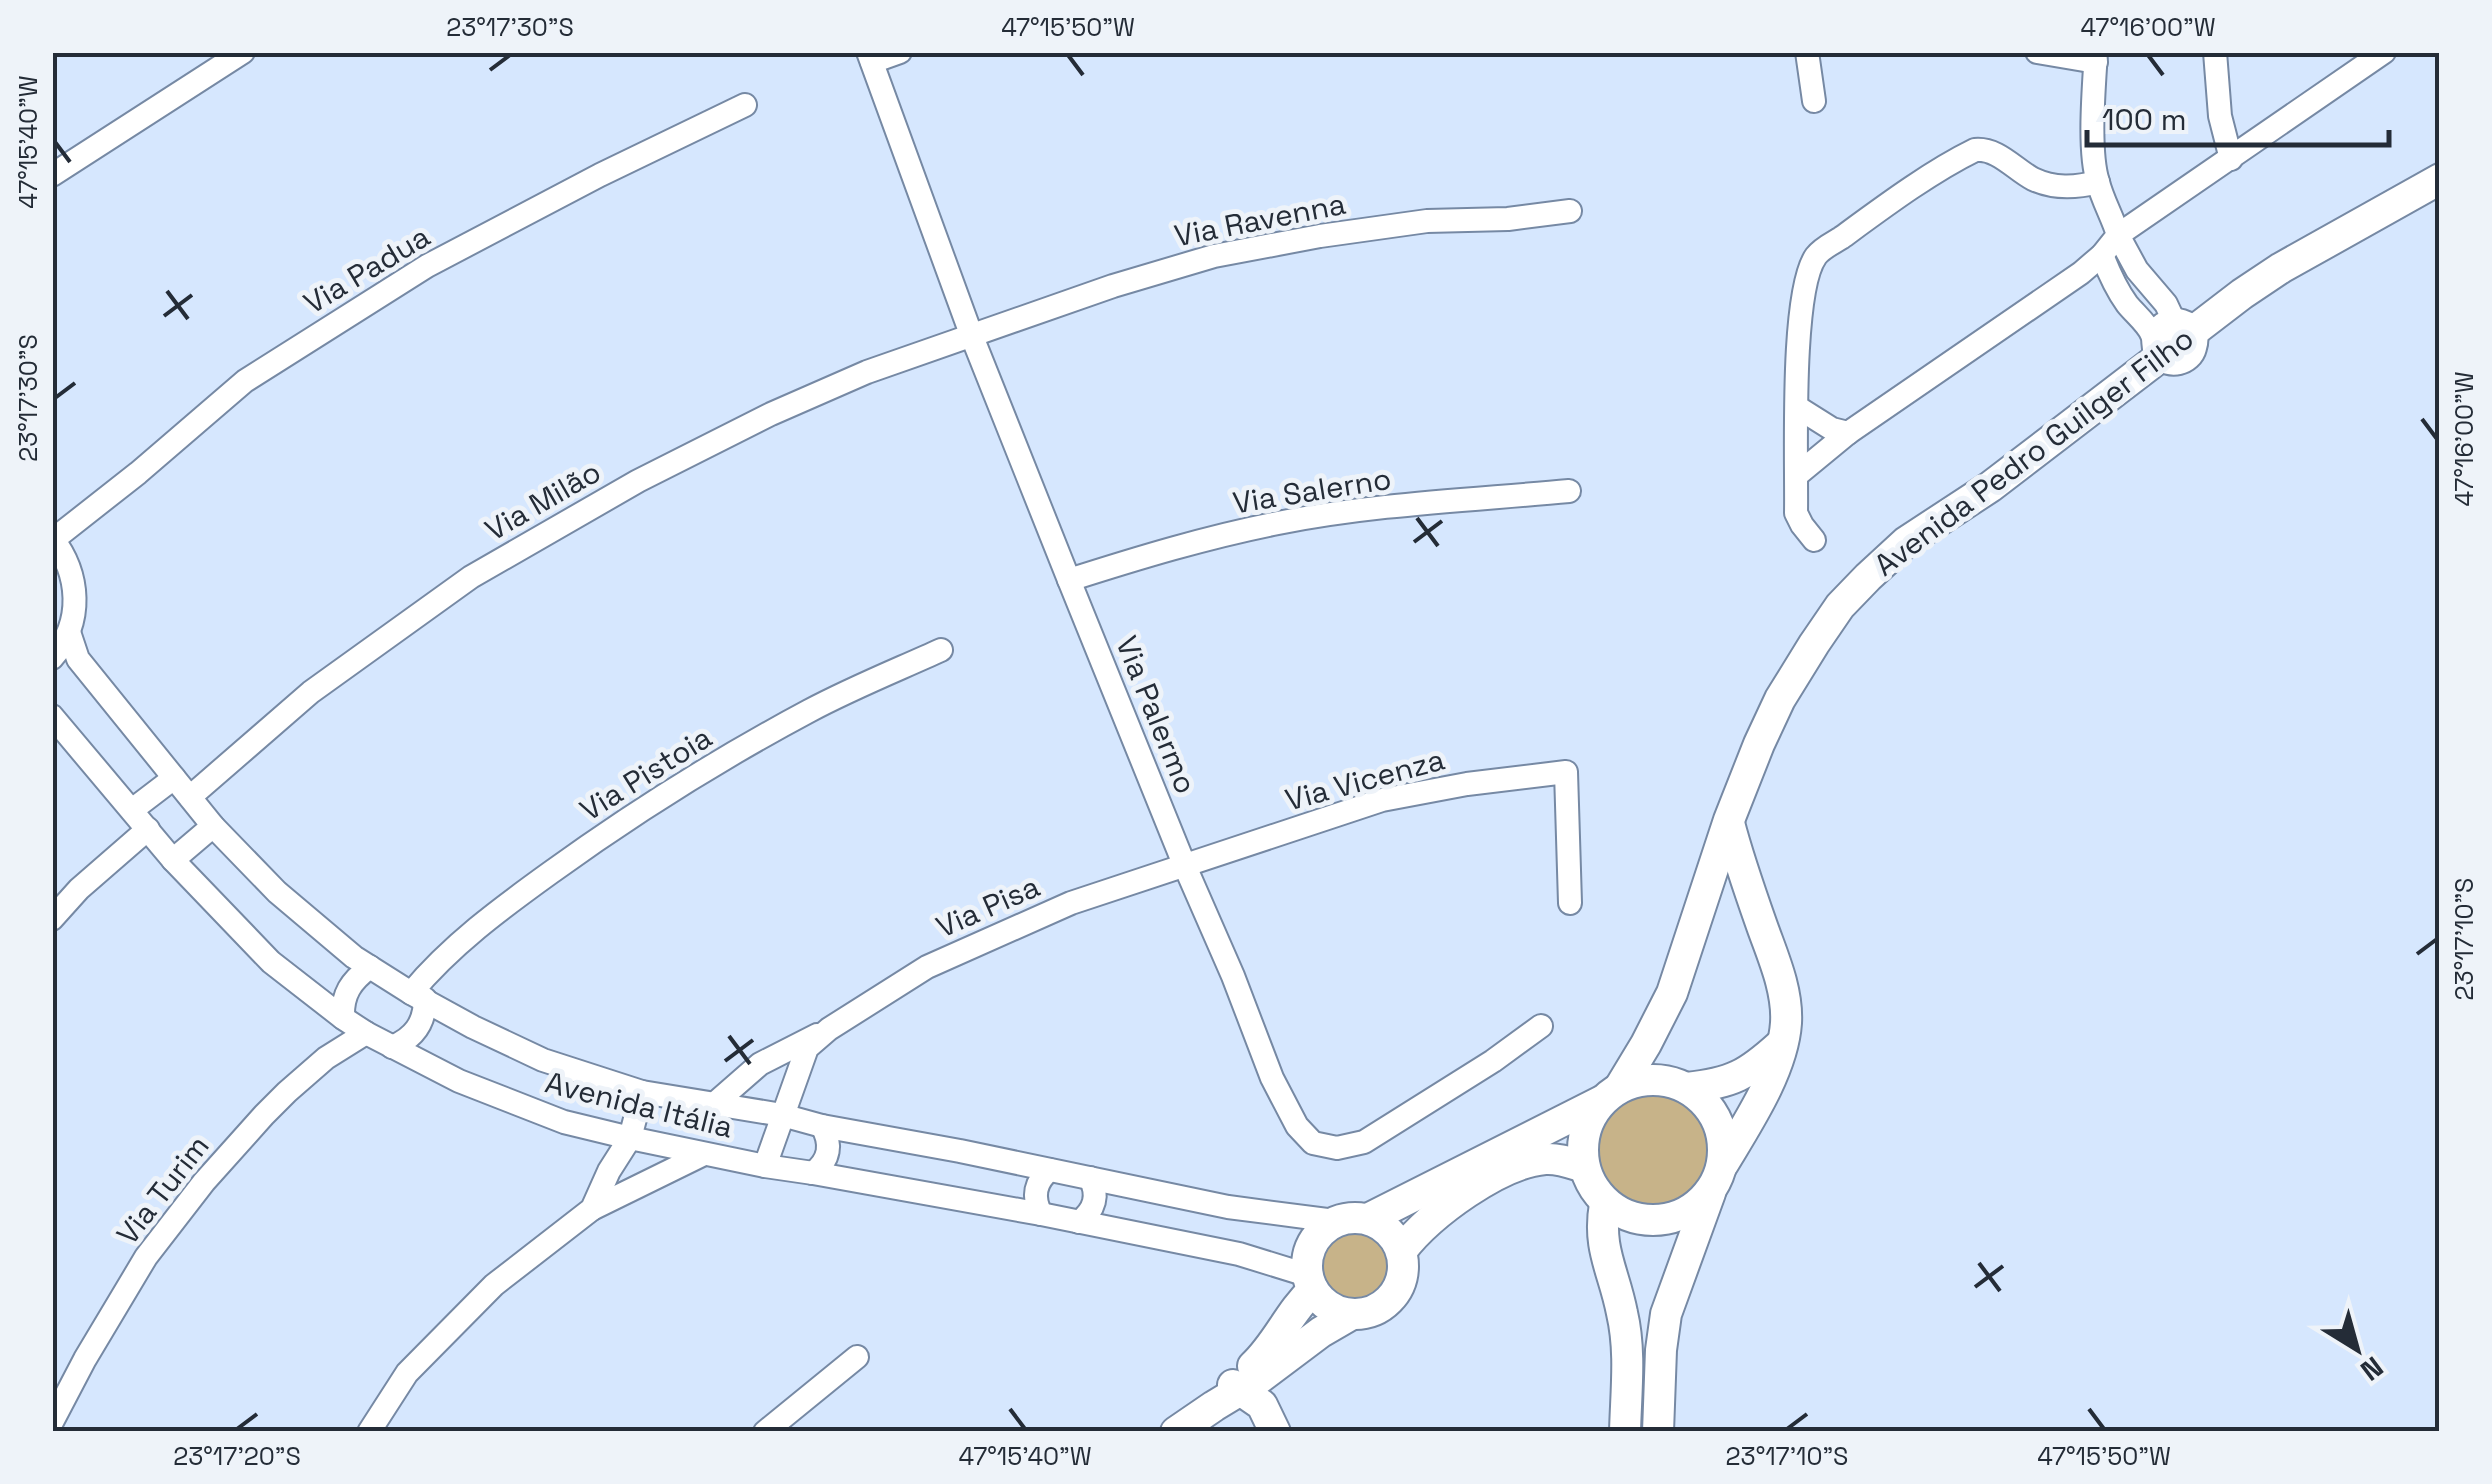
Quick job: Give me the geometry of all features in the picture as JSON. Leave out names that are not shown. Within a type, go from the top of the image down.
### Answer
[{"type":"main road","name":"Avenida Pedro Guilger Filho","points":[[1584,1167],[1582,1143],[1589,1120],[1611,1094],[1672,993],[1729,820],[1759,744],[1780,699],[1840,606],[1906,542],[1990,488],[2084,416],[2173,340],[2251,300],[2278,270],[2440,180]]},
{"type":"main road","points":[[1658,1432],[1666,1314],[1717,1178],[1766,1088],[1786,1024],[1772,952],[1738,859],[1729,820]]},
{"type":"main road","points":[[1687,1088],[1714,1085],[1747,1073],[1782,1043]]},
{"type":"main road","points":[[1368,1218],[1643,1080],[1666,1081],[1687,1088],[1705,1102],[1718,1122],[1723,1144],[1717,1178],[1696,1206],[1676,1217],[1652,1221],[1629,1217],[1605,1204],[1584,1167],[1548,1159],[1503,1173],[1440,1211],[1402,1250]]},
{"type":"main road","points":[[1605,1204],[1602,1242],[1626,1332],[1624,1432]]},
{"type":"main road","points":[[1368,1218],[1394,1236],[1402,1250],[1401,1282],[1394,1295],[1368,1313],[1336,1311],[1323,1303],[1310,1282],[1307,1258],[1312,1243],[1335,1221],[1368,1218]]},
{"type":"main road","points":[[1229,1394],[1266,1354],[1310,1282]]},
{"type":"main road","points":[[1166,1432],[1176,1431],[1229,1394],[1257,1380],[1352,1314]]},
{"type":"main road","points":[[1229,1394],[1262,1405],[1273,1430]]},
{"type":"street","points":[[52,175],[244,52]]},
{"type":"street","points":[[870,58],[900,52]]},
{"type":"street","points":[[1806,52],[1814,101]]},
{"type":"street","points":[[2037,52],[2096,57],[2094,129],[2098,182],[2118,236],[2138,270],[2166,304],[2173,340]]},
{"type":"street","points":[[2216,52],[2220,116],[2232,159]]},
{"type":"street","points":[[1797,474],[1848,433],[2081,273],[2118,236],[2384,52]]},
{"type":"street","name":"Via Palermo","points":[[870,58],[971,334],[1272,1078],[1297,1126],[1313,1143],[1337,1148],[1364,1142],[1541,1026]]},
{"type":"street","name":"Via Padua","points":[[53,538],[138,473],[245,380],[427,266],[600,174],[744,105]]},
{"type":"street","points":[[1814,540],[1796,513],[1797,374],[1806,282],[1816,256],[1975,150],[1995,153],[2038,181],[2077,187],[2098,182]]},
{"type":"street","name":"Via Ravenna","points":[[971,334],[1214,256],[1427,221],[1570,211]]},
{"type":"street","points":[[2102,256],[2115,287],[2173,340]]},
{"type":"street","name":"Via Milão","points":[[190,797],[311,692],[470,576],[638,481],[771,414],[867,372],[971,334]]},
{"type":"street","points":[[1797,407],[1832,429],[1848,433]]},
{"type":"street","name":"Via Salerno","points":[[1070,580],[1167,549],[1279,523],[1370,509],[1569,492]]},
{"type":"street","points":[[52,658],[69,632],[75,608],[68,560],[53,538]]},
{"type":"street","name":"Avenida Itália","points":[[69,632],[78,660],[213,826],[278,892],[370,967],[473,1027],[543,1060],[642,1092],[782,1115],[1228,1207],[1335,1221]]},
{"type":"street","name":"Via Pistoia","points":[[418,996],[435,965],[491,916],[678,785],[812,710],[941,650]]},
{"type":"street","name":"Avenida Itália","points":[[52,716],[173,860],[271,962],[366,1033],[459,1081],[564,1122],[630,1138],[702,1155],[813,1172],[1219,1250],[1310,1282]]},
{"type":"street","name":"Via Vicenza","points":[[1184,864],[1382,800],[1467,784],[1566,772],[1570,903]]},
{"type":"street","points":[[132,810],[174,778]]},
{"type":"street","points":[[173,860],[213,826]]},
{"type":"street","points":[[52,919],[80,888],[148,829]]},
{"type":"street","name":"Via Pisa","points":[[713,1104],[760,1064],[829,1029],[926,967],[1071,903],[1184,864]]},
{"type":"street","points":[[343,1018],[346,991],[370,967]]},
{"type":"street","points":[[392,1047],[415,1033],[422,1020],[418,996]]},
{"type":"street","name":"Via Pisa","points":[[782,1115],[807,1048],[829,1029]]},
{"type":"street","name":"Via Turim","points":[[52,1422],[146,1257],[204,1182],[287,1092],[326,1058],[366,1033]]},
{"type":"street","points":[[592,1210],[630,1138],[642,1092]]},
{"type":"street","name":"Avenida Itália","points":[[764,1166],[782,1115]]},
{"type":"street","points":[[813,1172],[826,1160],[828,1152],[828,1136],[822,1126]]},
{"type":"street","points":[[369,1432],[407,1373],[494,1285],[592,1210],[702,1155]]},
{"type":"street","points":[[1041,1214],[1036,1189],[1050,1170]]},
{"type":"street","points":[[1080,1222],[1095,1202],[1090,1178]]},
{"type":"street","points":[[1219,1250],[1228,1207]]},
{"type":"street","points":[[765,1432],[857,1358]]},
{"type":"shaded area","points":[[1653,1091],[1676,1095],[1695,1108],[1708,1127],[1712,1150],[1708,1173],[1695,1192],[1676,1205],[1653,1209],[1630,1205],[1611,1192],[1598,1173],[1594,1150],[1598,1127],[1611,1108],[1630,1095]]},
{"type":"shaded area","points":[[1355,1227],[1370,1230],[1382,1239],[1391,1251],[1391,1281],[1382,1293],[1370,1302],[1355,1305],[1340,1302],[1328,1293],[1319,1281],[1316,1266],[1319,1251],[1328,1239],[1340,1230]]}]
